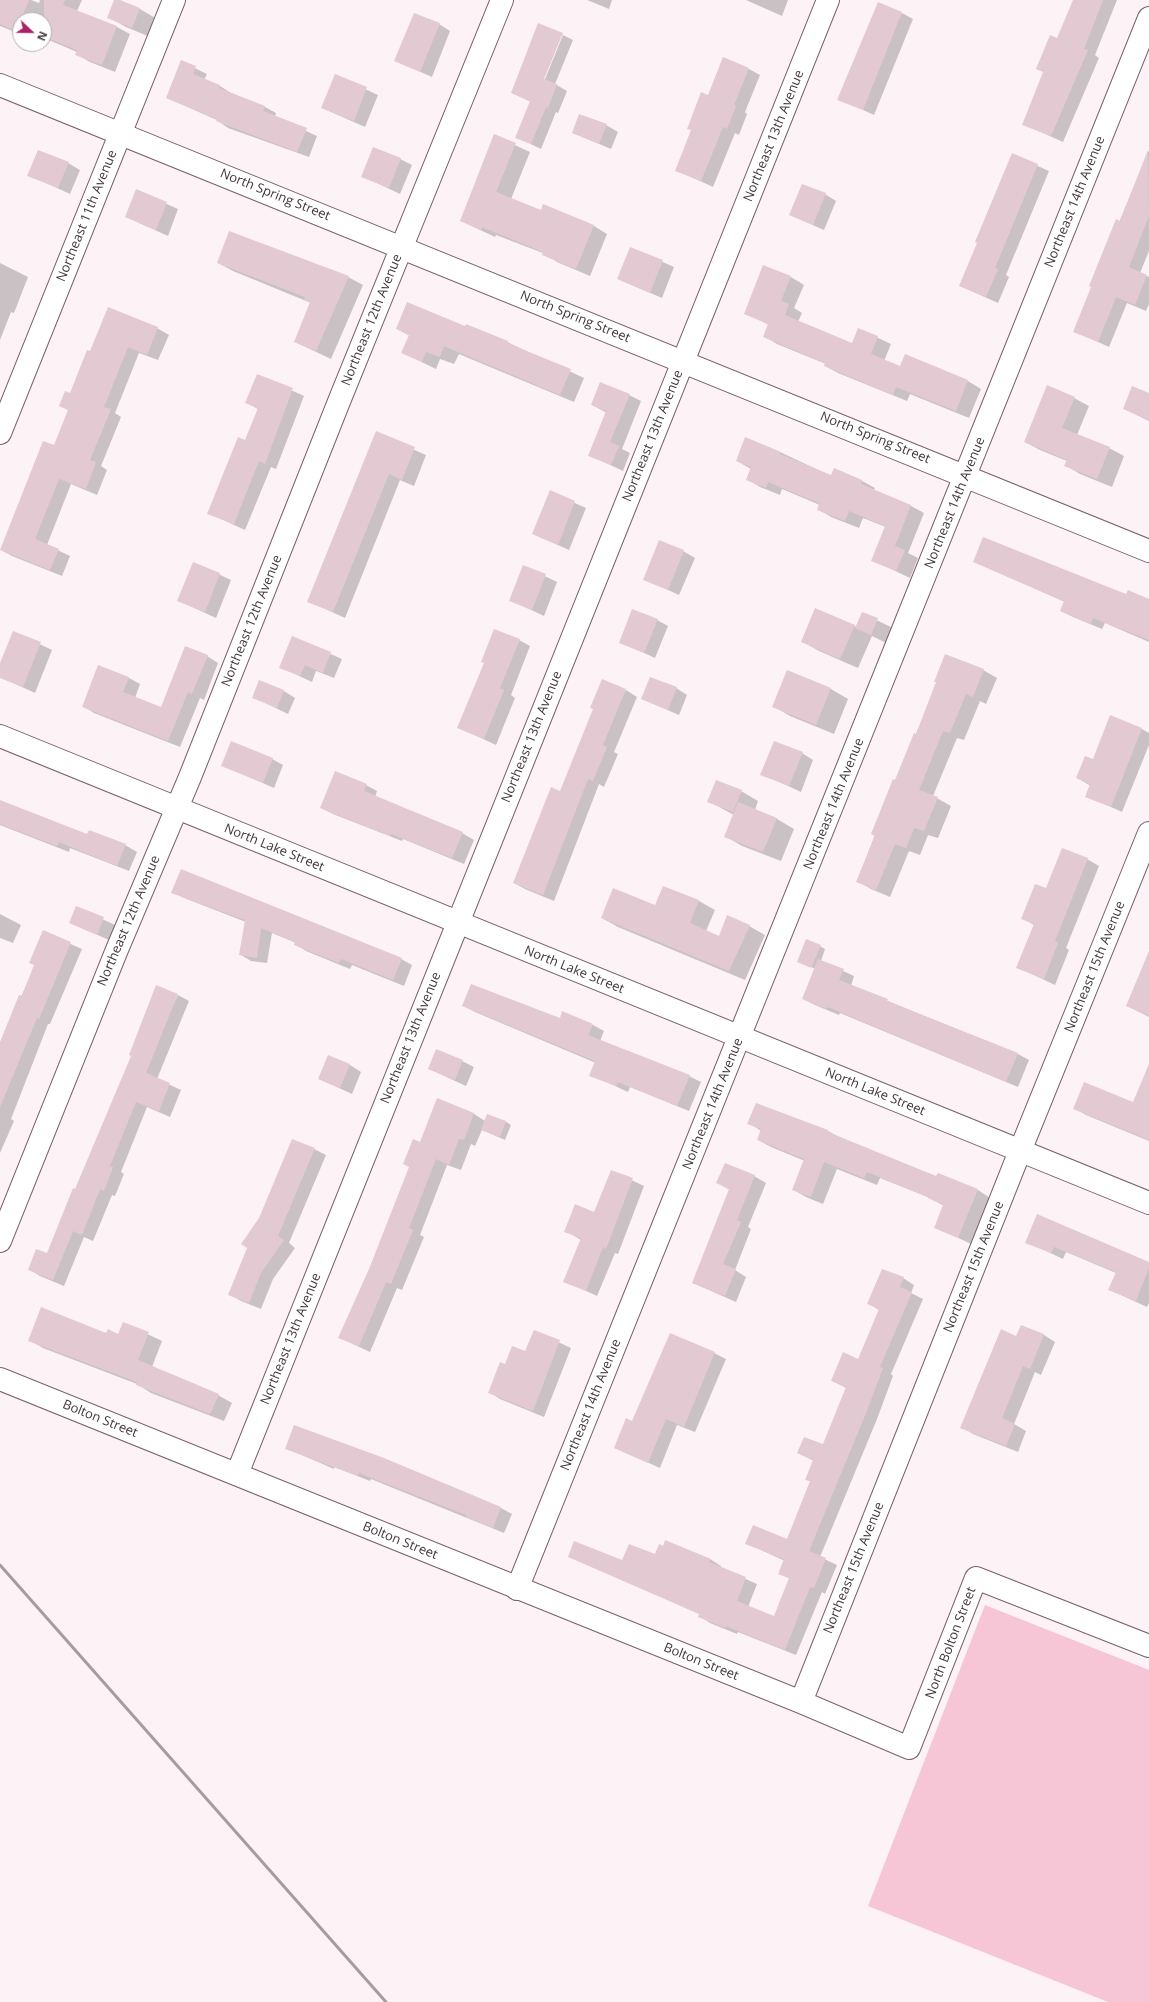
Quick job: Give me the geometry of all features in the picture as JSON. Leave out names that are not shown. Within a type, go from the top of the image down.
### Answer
[{"type":"street","name":"Northeast 11th Avenue","points":[[0,433],[174,0]]},
{"type":"street","name":"Northeast 12th Avenue","points":[[0,1241],[502,0]]},
{"type":"street","name":"Northeast 13th Avenue","points":[[237,1474],[828,0]]},
{"type":"street","name":"Northeast 14th Avenue","points":[[517,1589],[1149,18]]},
{"type":"street","name":"North Spring Street","points":[[0,85],[120,132],[1149,550]]},
{"type":"street","name":"North Lake Street","points":[[0,736],[1149,1203]]},
{"type":"street","name":"Northeast 15th Avenue","points":[[801,1702],[1020,1151],[1149,833]]},
{"type":"street","name":"Bolton Street","points":[[0,1379],[517,1589],[801,1702]]},
{"type":"street","name":"North Bolton Street","points":[[801,1702],[909,1748],[976,1578],[1149,1646]]},
{"type":"shaded area","points":[[985,1605],[1149,1670],[1149,2002],[1108,2002],[868,1906]]},
{"type":"building","points":[[0,0],[29,0],[24,12],[12,12],[12,29],[0,24]]},
{"type":"building","points":[[44,0],[65,0],[63,5],[117,26],[102,65],[75,55],[77,50],[52,40],[52,12],[44,12]]},
{"type":"building","points":[[114,0],[120,0],[140,8],[132,28],[107,18]]},
{"type":"building","points":[[1073,0],[1103,0],[1084,49],[1088,50],[1051,136],[1022,125],[1043,72],[1036,69],[1050,35],[1057,38]]},
{"type":"building","points":[[878,2],[902,12],[863,110],[837,100]]},
{"type":"building","points":[[414,13],[440,23],[420,72],[394,61]]},
{"type":"building","points":[[538,23],[563,33],[544,79],[557,84],[548,108],[546,107],[531,144],[515,138],[530,101],[511,93]]},
{"type":"building","points":[[723,57],[749,68],[734,105],[736,106],[727,129],[723,127],[701,181],[675,171],[691,130],[687,129],[701,92],[708,95]]},
{"type":"building","points":[[181,60],[196,66],[193,74],[220,85],[219,88],[265,106],[263,111],[307,128],[297,152],[216,121],[217,119],[166,98]]},
{"type":"building","points":[[335,74],[367,87],[354,121],[321,108]]},
{"type":"building","points":[[579,114],[607,124],[599,144],[572,133]]},
{"type":"building","points":[[494,134],[516,143],[496,192],[541,210],[543,204],[594,225],[576,269],[542,255],[543,252],[482,227],[481,230],[460,221]]},
{"type":"building","points":[[373,147],[401,158],[389,188],[361,177]]},
{"type":"building","points":[[38,150],[69,162],[58,188],[27,176]]},
{"type":"building","points":[[1148,150],[1149,216],[1129,267],[1147,275],[1135,305],[1116,297],[1098,342],[1073,332],[1091,287],[1089,286],[1116,219],[1120,221]]},
{"type":"building","points":[[1012,153],[1038,164],[995,268],[998,269],[986,297],[959,286],[977,243],[975,242]]},
{"type":"building","points":[[802,184],[826,193],[813,225],[789,215]]},
{"type":"building","points":[[136,189],[167,202],[156,230],[125,217]]},
{"type":"building","points":[[229,231],[349,276],[316,351],[294,342],[310,302],[304,300],[305,297],[217,263]]},
{"type":"building","points":[[630,247],[663,260],[650,293],[617,279]]},
{"type":"building","points":[[763,265],[791,276],[781,301],[789,304],[785,315],[852,343],[858,328],[878,336],[871,354],[900,366],[905,354],[968,380],[956,411],[896,387],[893,395],[824,366],[825,363],[763,337],[768,324],[744,314]]},
{"type":"building","points":[[407,302],[465,326],[466,324],[508,341],[507,343],[571,369],[560,395],[444,346],[440,357],[426,352],[422,362],[401,353],[409,335],[396,329]]},
{"type":"building","points":[[108,307],[158,327],[147,355],[128,347],[104,407],[111,409],[90,460],[96,462],[86,489],[59,479],[35,539],[59,549],[50,570],[0,550],[43,441],[54,445],[68,410],[59,406],[65,391],[70,393],[87,350],[90,351]]},
{"type":"building","points":[[257,374],[293,388],[265,464],[259,461],[234,524],[207,514],[238,437],[245,440],[258,408],[245,403]]},
{"type":"building","points":[[600,382],[630,394],[610,442],[619,446],[611,465],[588,456],[606,411],[591,405]]},
{"type":"building","points":[[1047,385],[1075,397],[1062,428],[1110,447],[1097,479],[1064,466],[1067,460],[1024,442]]},
{"type":"building","points":[[1132,386],[1149,393],[1149,420],[1123,409]]},
{"type":"building","points":[[376,431],[415,447],[402,480],[389,474],[333,612],[307,602]]},
{"type":"building","points":[[745,437],[781,452],[780,454],[831,475],[834,468],[862,480],[861,484],[911,505],[895,546],[905,550],[896,571],[871,561],[885,526],[849,511],[845,521],[817,510],[819,503],[768,482],[766,488],[746,480],[751,467],[736,461]]},
{"type":"building","points":[[550,490],[575,501],[558,545],[532,534]]},
{"type":"building","points":[[983,537],[1126,594],[1128,590],[1149,599],[1149,640],[1093,618],[1091,624],[1060,611],[1064,601],[973,562]]},
{"type":"building","points":[[659,540],[684,550],[668,590],[643,580]]},
{"type":"building","points":[[193,562],[220,573],[205,612],[177,601]]},
{"type":"building","points":[[523,565],[546,574],[532,610],[509,601]]},
{"type":"building","points":[[815,608],[855,625],[840,659],[801,642]]},
{"type":"building","points":[[632,609],[658,619],[644,653],[619,643]]},
{"type":"building","points":[[862,612],[878,618],[871,635],[855,628]]},
{"type":"building","points":[[494,629],[520,639],[500,688],[504,690],[484,739],[457,728],[484,663],[481,662]]},
{"type":"building","points":[[13,631],[41,642],[23,687],[0,678],[0,663]]},
{"type":"building","points":[[292,636],[331,652],[323,673],[305,665],[300,676],[279,668]]},
{"type":"building","points":[[185,646],[208,655],[192,694],[188,692],[168,741],[82,707],[98,665],[129,677],[123,692],[161,707]]},
{"type":"building","points":[[945,654],[984,669],[973,697],[966,694],[950,733],[943,731],[919,790],[938,797],[924,831],[914,828],[906,848],[895,844],[876,890],[856,882],[875,836],[871,834],[893,779],[895,780],[914,733],[916,734]]},
{"type":"building","points":[[787,670],[831,688],[816,725],[772,707]]},
{"type":"building","points":[[650,677],[677,687],[668,710],[641,699]]},
{"type":"building","points":[[602,679],[626,689],[603,745],[607,747],[593,781],[588,779],[543,895],[513,883],[551,787],[560,791],[593,709],[590,708]]},
{"type":"building","points":[[259,680],[284,690],[277,708],[252,698]]},
{"type":"building","points":[[1110,715],[1142,728],[1111,807],[1085,797],[1090,784],[1076,778],[1085,756],[1093,759]]},
{"type":"building","points":[[231,741],[273,758],[263,783],[221,766]]},
{"type":"building","points":[[774,741],[803,752],[789,786],[760,775]]},
{"type":"building","points":[[335,771],[367,784],[364,791],[463,832],[452,858],[391,834],[390,836],[320,808]]},
{"type":"building","points":[[716,780],[742,790],[733,812],[707,802]]},
{"type":"building","points":[[0,800],[87,834],[89,830],[126,844],[117,866],[59,842],[57,846],[0,824]]},
{"type":"building","points":[[738,802],[777,818],[763,852],[724,837]]},
{"type":"building","points":[[1062,848],[1088,858],[1055,941],[1058,943],[1044,979],[1016,968],[1034,924],[1021,919],[1035,884],[1046,888]]},
{"type":"building","points":[[181,869],[402,958],[393,980],[341,959],[339,963],[294,945],[295,942],[261,928],[257,958],[239,955],[245,920],[171,893]]},
{"type":"building","points":[[663,886],[699,900],[690,923],[719,936],[727,915],[750,925],[729,971],[601,918],[613,888],[655,905]]},
{"type":"building","points":[[76,906],[104,917],[97,935],[69,923]]},
{"type":"building","points":[[43,930],[71,942],[0,1107],[0,1042],[19,995],[22,996],[34,965],[29,963]]},
{"type":"building","points":[[806,939],[821,945],[811,968],[797,962]]},
{"type":"building","points":[[1149,951],[1149,1016],[1126,1006]]},
{"type":"building","points":[[818,959],[844,969],[839,980],[888,999],[887,1001],[1018,1053],[1006,1082],[828,1007],[827,1009],[802,999]]},
{"type":"building","points":[[471,984],[560,1018],[562,1011],[593,1024],[588,1035],[690,1075],[677,1106],[618,1082],[616,1086],[589,1076],[595,1061],[462,1006]]},
{"type":"building","points":[[156,985],[178,994],[146,1073],[170,1083],[159,1111],[136,1102],[110,1166],[113,1167],[104,1191],[100,1189],[82,1235],[73,1231],[53,1280],[28,1270],[36,1249],[47,1253],[73,1188],[75,1189],[131,1056],[129,1055]]},
{"type":"building","points":[[436,1049],[463,1060],[455,1080],[428,1069]]},
{"type":"building","points":[[328,1055],[350,1064],[340,1088],[318,1079]]},
{"type":"building","points":[[1149,1064],[1149,1140],[1073,1109],[1084,1082],[1133,1102]]},
{"type":"building","points":[[437,1098],[474,1113],[464,1140],[459,1139],[449,1165],[436,1159],[409,1228],[413,1230],[391,1284],[386,1282],[359,1346],[338,1338],[369,1269],[409,1167],[403,1164],[413,1139],[420,1142]]},
{"type":"building","points":[[756,1103],[828,1130],[828,1132],[936,1176],[938,1173],[978,1189],[958,1238],[934,1228],[943,1205],[928,1197],[867,1172],[864,1178],[824,1162],[811,1197],[792,1190],[804,1159],[757,1140],[761,1129],[747,1124]]},
{"type":"building","points":[[487,1114],[506,1121],[500,1137],[481,1130]]},
{"type":"building","points":[[292,1139],[315,1148],[278,1236],[284,1240],[261,1273],[249,1303],[228,1295],[247,1248],[241,1244],[259,1218]]},
{"type":"building","points":[[725,1163],[755,1175],[737,1220],[741,1222],[723,1264],[736,1269],[725,1296],[692,1283],[729,1189],[716,1183]]},
{"type":"building","points":[[611,1170],[633,1178],[606,1249],[603,1247],[586,1291],[563,1282],[581,1238],[564,1232],[575,1204],[594,1212]]},
{"type":"building","points":[[1037,1214],[1149,1262],[1149,1268],[1136,1301],[1108,1290],[1116,1272],[1054,1247],[1051,1253],[1025,1243]]},
{"type":"building","points":[[882,1269],[904,1277],[900,1287],[912,1292],[880,1367],[883,1368],[866,1413],[809,1551],[826,1558],[814,1588],[810,1587],[785,1650],[726,1626],[726,1628],[698,1617],[699,1614],[568,1557],[574,1541],[622,1560],[629,1544],[655,1554],[659,1544],[663,1546],[665,1540],[711,1559],[709,1562],[746,1577],[737,1601],[774,1616],[789,1578],[778,1574],[784,1559],[745,1544],[753,1525],[787,1539],[810,1481],[805,1480],[813,1460],[797,1453],[804,1437],[823,1444],[846,1387],[831,1381],[843,1352],[858,1359],[879,1309],[867,1304]]},
{"type":"building","points":[[41,1307],[106,1333],[108,1329],[118,1334],[123,1322],[149,1332],[138,1360],[219,1394],[210,1414],[136,1385],[137,1382],[28,1341]]},
{"type":"building","points":[[1021,1325],[1044,1334],[1030,1369],[1023,1366],[1002,1418],[1015,1424],[1006,1446],[960,1428],[1001,1329],[1016,1336]]},
{"type":"building","points":[[534,1330],[560,1340],[533,1411],[488,1393],[500,1362],[505,1364],[512,1346],[525,1351]]},
{"type":"building","points":[[670,1333],[715,1352],[684,1427],[666,1419],[648,1463],[614,1448],[626,1418],[632,1421]]},
{"type":"building","points":[[294,1425],[384,1458],[501,1507],[493,1528],[466,1517],[466,1515],[359,1473],[358,1476],[285,1449]]},
{"type":"railway","points":[[0,1565],[386,2002]]}]
